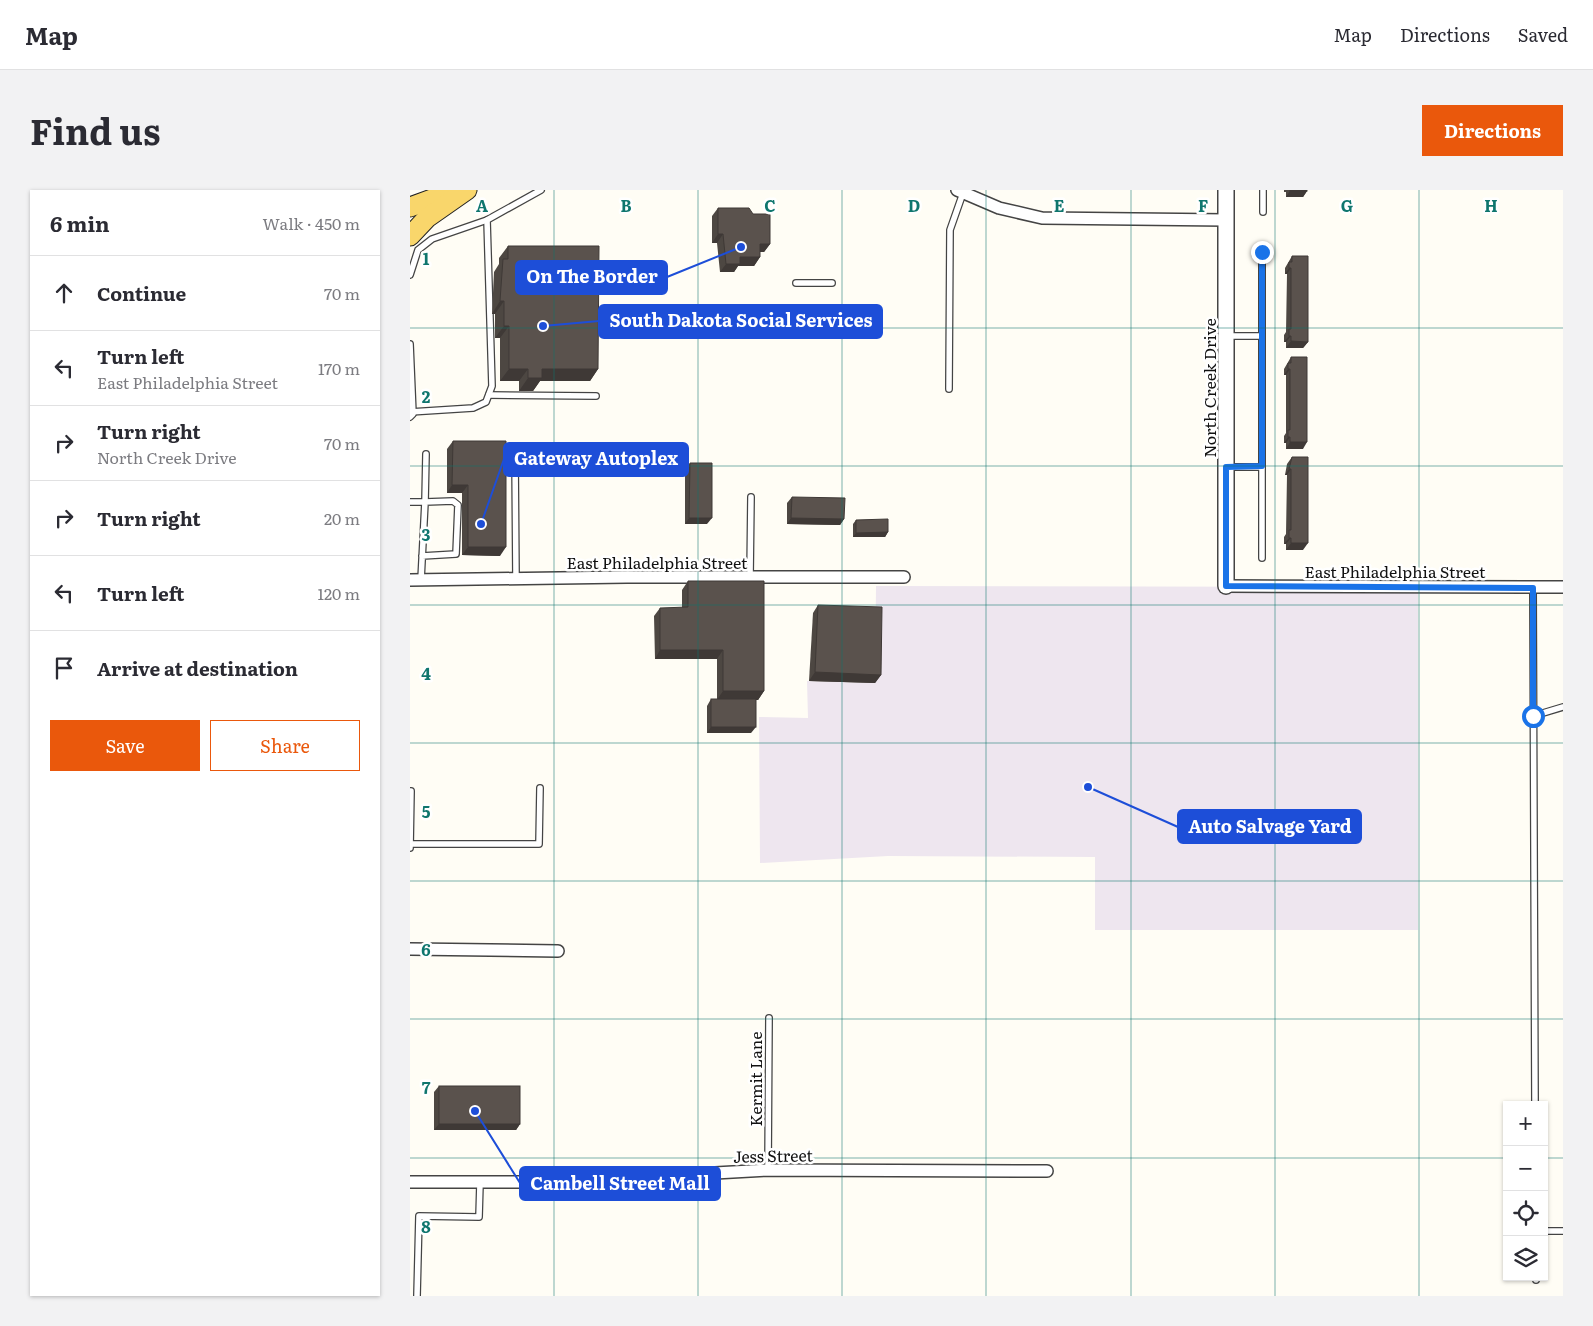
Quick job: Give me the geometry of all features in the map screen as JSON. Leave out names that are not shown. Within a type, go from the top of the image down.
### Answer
[{"type":"main road","points":[[410,207],[456,190]]},
{"type":"main road","points":[[410,236],[426,218],[467,190]]},
{"type":"street","name":"North Creek Drive","points":[[1226,190],[1226,586]]},
{"type":"street","points":[[960,191],[999,208],[1042,218],[1226,220]]},
{"type":"street","name":"East Philadelphia Street","points":[[416,580],[904,578]]},
{"type":"street","name":"East Philadelphia Street","points":[[1226,586],[1563,588]]},
{"type":"street","points":[[410,949],[558,951]]},
{"type":"street","name":"Jess Street","points":[[410,1182],[638,1182],[715,1173],[768,1170],[1047,1171]]},
{"type":"lane","points":[[410,275],[418,250],[432,239],[487,220],[541,190]]},
{"type":"lane","points":[[1263,190],[1263,212]]},
{"type":"lane","points":[[949,389],[950,230],[960,191]]},
{"type":"lane","points":[[410,344],[411,414],[473,408],[486,402],[492,386],[487,220]]},
{"type":"lane","points":[[1262,252],[1262,558]]},
{"type":"lane","points":[[796,282],[832,282]]},
{"type":"lane","points":[[1226,336],[1262,336]]},
{"type":"lane","points":[[489,395],[596,396]]},
{"type":"lane","points":[[416,580],[422,556],[426,454]]},
{"type":"lane","points":[[515,456],[516,579]]},
{"type":"lane","points":[[1226,467],[1262,466]]},
{"type":"lane","points":[[750,497],[750,578]]},
{"type":"lane","points":[[410,502],[453,501],[458,505],[456,554],[422,556]]},
{"type":"lane","points":[[1533,588],[1535,1101]]},
{"type":"lane","points":[[1533,716],[1563,707]]},
{"type":"lane","points":[[410,844],[539,844],[540,788]]},
{"type":"lane","points":[[410,848],[411,791]]},
{"type":"lane","name":"Kermit Lane","points":[[768,1170],[769,1018]]},
{"type":"lane","points":[[417,1296],[419,1216],[479,1217],[480,1183]]},
{"type":"lane","points":[[1548,1231],[1563,1231]]},
{"type":"shaded area","points":[[876,586],[1418,587],[1418,930],[1095,930],[1095,857],[888,856],[760,863],[759,717],[808,718],[807,681],[875,683]]},
{"type":"building","points":[[1307,190],[1307,191],[1290,191]]},
{"type":"building","points":[[718,208],[749,208],[753,214],[770,214],[770,244],[760,244],[760,257],[740,257],[740,264],[726,264],[723,234],[718,234]]},
{"type":"building","points":[[508,246],[599,246],[598,369],[542,369],[542,378],[528,378],[528,369],[509,369],[509,326],[504,326],[504,301],[500,301],[503,259],[508,259]]},
{"type":"building","points":[[1292,256],[1308,256],[1308,342],[1291,341],[1291,336],[1289,336],[1289,329],[1291,329],[1291,268],[1289,268],[1289,262],[1292,262]]},
{"type":"building","points":[[1291,357],[1307,357],[1307,442],[1290,442],[1290,437],[1288,437],[1288,430],[1290,430],[1290,369],[1288,369],[1288,363],[1291,363]]},
{"type":"building","points":[[453,441],[506,441],[506,547],[468,547],[468,485],[452,485]]},
{"type":"building","points":[[1292,457],[1308,457],[1308,543],[1291,543],[1291,538],[1289,538],[1289,530],[1291,530],[1291,469],[1289,469]]},
{"type":"building","points":[[690,463],[712,463],[712,518],[689,518]]},
{"type":"building","points":[[792,497],[845,498],[844,519],[791,518]]},
{"type":"building","points":[[888,519],[888,532],[856,533],[856,520]]},
{"type":"building","points":[[688,581],[764,581],[764,691],[723,691],[723,650],[660,650],[660,608],[688,607]]},
{"type":"building","points":[[818,605],[882,607],[881,675],[815,672]]},
{"type":"building","points":[[711,699],[756,699],[756,727],[711,727]]},
{"type":"building","points":[[439,1086],[520,1086],[520,1124],[439,1124]]},
{"type":"place","name":"On The Border","points":[[741,247]]},
{"type":"place","name":"South Dakota Social Services","points":[[543,326]]},
{"type":"place","name":"Gateway Autoplex","points":[[481,524]]},
{"type":"place","name":"Auto Salvage Yard","points":[[1088,787]]},
{"type":"place","name":"Cambell Street Mall","points":[[475,1111]]},
{"type":"route","points":[[1262,252],[1262,466],[1226,467],[1226,586],[1533,588],[1533,716]]}]
